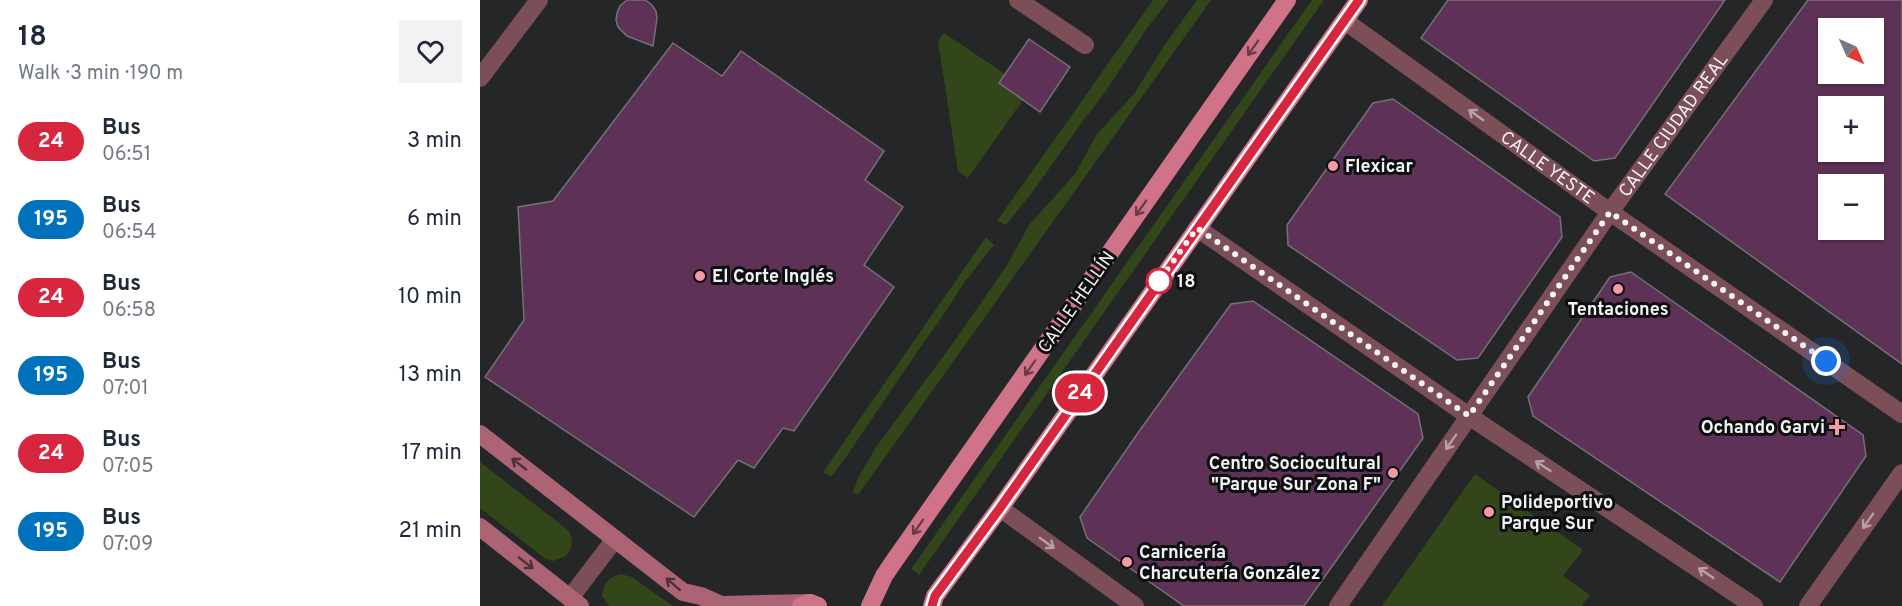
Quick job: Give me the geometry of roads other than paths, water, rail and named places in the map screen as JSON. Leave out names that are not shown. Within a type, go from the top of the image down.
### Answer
[{"type":"main road","name":"CALLE HELLÍN","points":[[870,606],[892,564],[1287,0]]},
{"type":"main road","points":[[932,606],[935,596],[1000,508],[1359,0]]},
{"type":"main road","points":[[480,435],[683,592],[701,596],[721,605],[810,605]]},
{"type":"main road","points":[[480,527],[575,602]]},
{"type":"street","points":[[480,78],[540,0]]},
{"type":"street","points":[[1018,0],[1085,45]]},
{"type":"street","name":"CALLE CIUDAD REAL","points":[[1338,606],[1610,212],[1764,0]]},
{"type":"street","name":"CALLE YESTE","points":[[1345,21],[1610,212],[1902,414]]},
{"type":"street","points":[[1197,228],[1469,416],[1755,606]]},
{"type":"street","points":[[1808,606],[1902,473]]},
{"type":"street","points":[[1000,508],[1135,606]]},
{"type":"street","points":[[575,602],[615,539]]},
{"type":"place","name":"Flexicar","points":[[1333,166]]},
{"type":"place","name":"El Corte Inglés","points":[[700,276]]},
{"type":"place","name":"18","points":[[1159,281]]},
{"type":"place","name":"Tentaciones","points":[[1618,289]]},
{"type":"place","name":"Ochando Garvi","points":[[1837,427]]},
{"type":"place","name":"Centro Sociocultural \"Parque Sur Zona F\"","points":[[1393,473]]},
{"type":"place","name":"Polideportivo Parque Sur","points":[[1489,512]]},
{"type":"place","name":"Carnicería Charcutería González","points":[[1127,562]]}]
